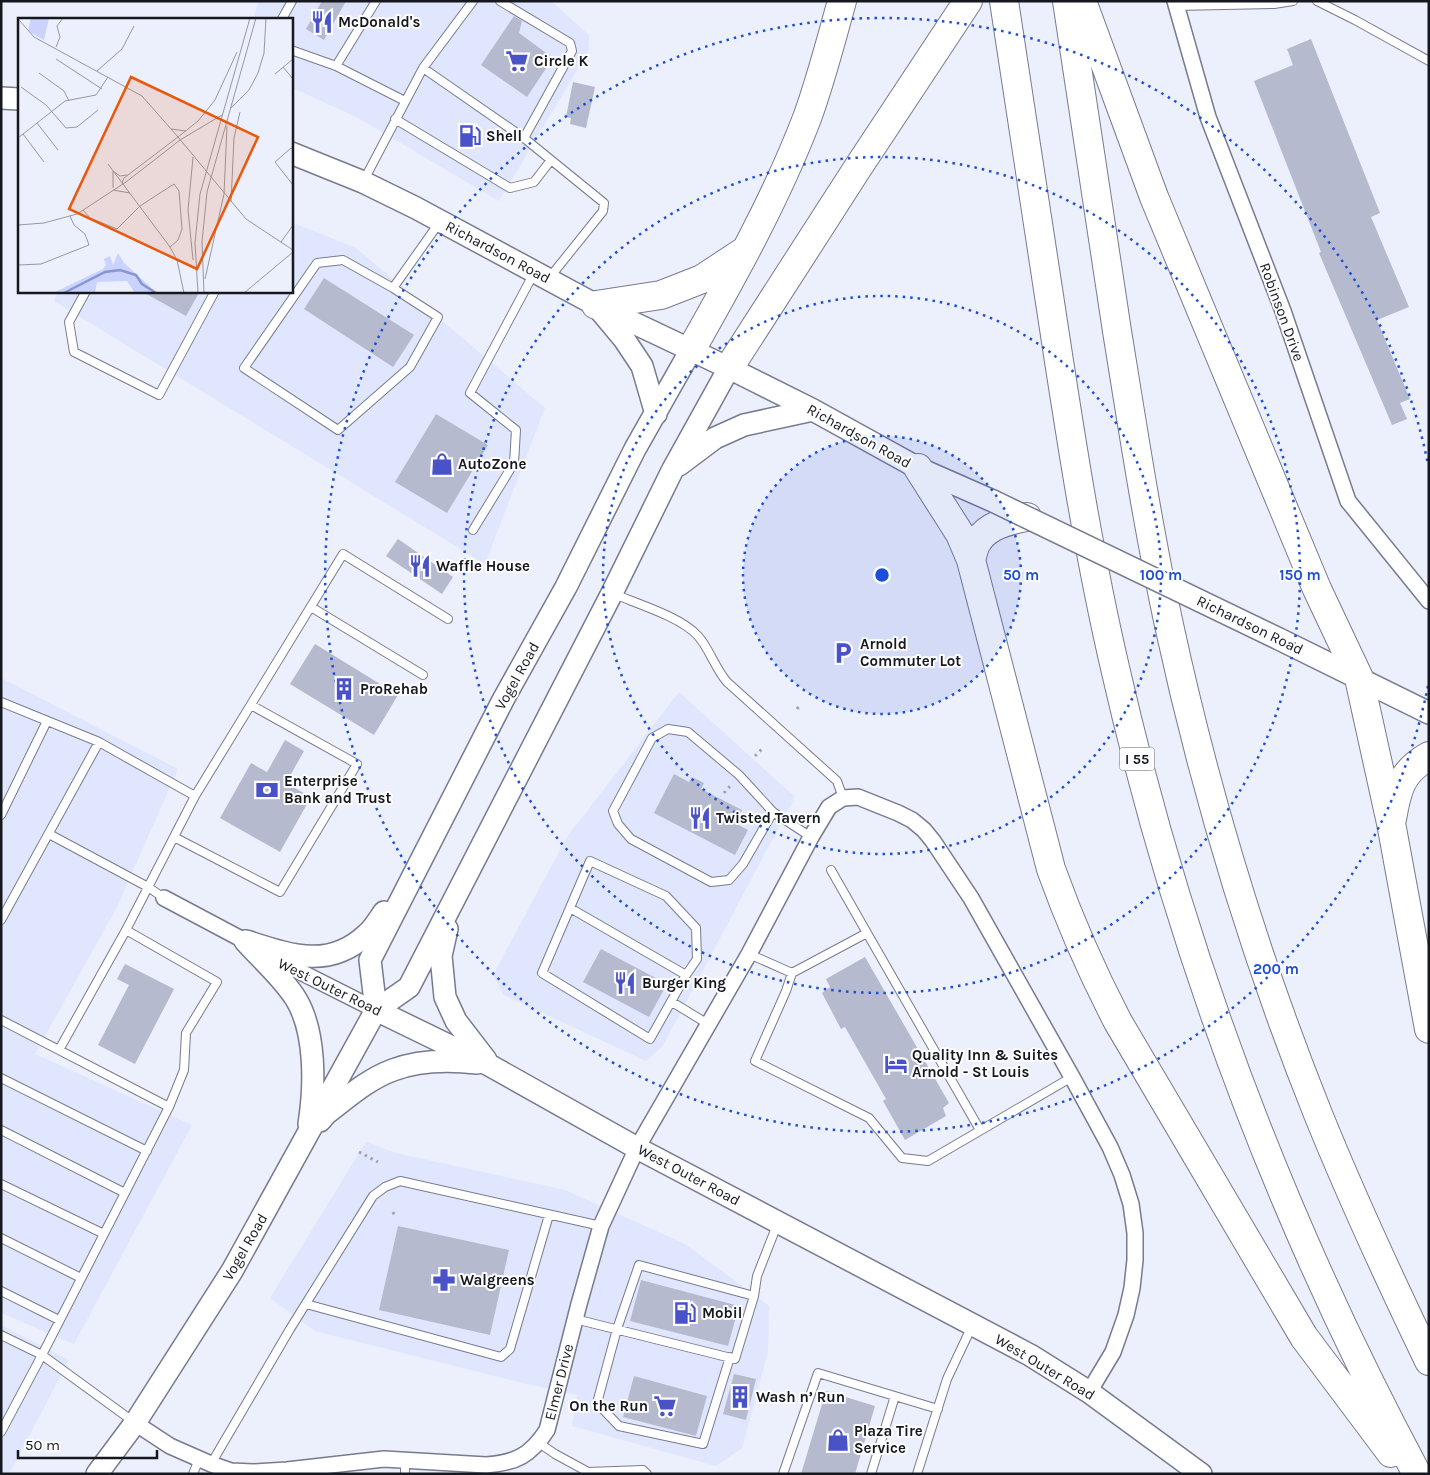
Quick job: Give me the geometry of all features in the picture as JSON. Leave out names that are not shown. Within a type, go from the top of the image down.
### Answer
[{"type":"highway","points":[[692,350],[747,250],[785,172],[808,116],[842,1]]},
{"type":"highway","points":[[729,368],[968,1]]},
{"type":"highway","name":"I 55","points":[[1004,1],[1064,396],[1098,592],[1138,762],[1162,851],[1230,1058],[1306,1247],[1344,1330],[1417,1474]]},
{"type":"highway","points":[[1067,1],[1149,528],[1193,726],[1249,921],[1308,1086],[1356,1206],[1429,1361]]},
{"type":"highway","points":[[1082,1],[1154,197],[1289,522],[1359,678],[1391,823],[1429,1029]]},
{"type":"highway","points":[[596,305],[661,295],[702,279],[747,250]]},
{"type":"highway","points":[[918,468],[960,534],[971,560],[1051,868],[1067,914],[1096,979],[1118,1022],[1304,1337],[1406,1474]]},
{"type":"highway","points":[[971,560],[978,541],[995,513],[1010,520],[1027,517]]},
{"type":"highway","points":[[1391,823],[1396,792],[1405,776],[1419,762],[1429,756]]},
{"type":"main road","points":[[1,98],[18,99]]},
{"type":"main road","name":"Richardson Road","points":[[292,153],[363,182],[596,305],[813,410],[995,513]]},
{"type":"main road","points":[[596,305],[642,366],[656,414]]},
{"type":"main road","name":"Vogel Road","points":[[376,1010],[370,960],[503,700],[566,587],[635,449],[692,350]]},
{"type":"main road","name":"Vogel Road","points":[[97,1474],[135,1423],[232,1271],[376,1010],[410,987],[612,594],[673,469],[729,368]]},
{"type":"main road","points":[[673,469],[715,438],[744,425],[813,410]]},
{"type":"main road","name":"Richardson Road","points":[[1027,517],[1429,713]]},
{"type":"main road","points":[[245,941],[295,955],[314,958],[331,954],[346,948],[367,934],[413,877]]},
{"type":"main road","points":[[454,901],[441,956],[445,997],[456,1021],[489,1064]]},
{"type":"main road","points":[[245,941],[296,999],[306,1021],[311,1049],[312,1077],[312,1106],[307,1135]]},
{"type":"main road","name":"West Outer Road","points":[[376,1010],[489,1064],[637,1148],[973,1324],[1030,1356],[1089,1392],[1201,1474]]},
{"type":"main road","points":[[307,1135],[326,1114],[348,1097],[370,1082],[393,1070],[440,1061],[489,1064]]},
{"type":"street","name":"Robinson Drive","points":[[1176,4],[1208,118],[1284,312],[1348,501],[1429,601]]},
{"type":"street","points":[[843,798],[858,797],[874,803],[912,820],[924,830],[971,898],[1072,1077],[1110,1147],[1122,1175],[1135,1233],[1132,1288],[1126,1315],[1113,1352],[1089,1392]]},
{"type":"street","name":"Elmer Drive","points":[[135,1423],[170,1446],[205,1462],[232,1471],[330,1469],[384,1459],[405,1467],[502,1464],[516,1460],[529,1452],[547,1430],[601,1226],[637,1148],[749,954],[811,836],[829,807],[843,798]]},
{"type":"street","name":"West Outer Road","points":[[164,898],[245,941],[269,956],[376,1010]]},
{"type":"lane","points":[[283,18],[292,1]]},
{"type":"lane","points":[[336,66],[376,1]]},
{"type":"lane","points":[[363,182],[423,68],[473,1]]},
{"type":"lane","points":[[500,1],[570,43],[572,51],[524,138]]},
{"type":"lane","points":[[1176,4],[1274,4],[1293,1]]},
{"type":"lane","points":[[1318,1],[1429,61]]},
{"type":"lane","points":[[292,50],[336,66],[405,101]]},
{"type":"lane","points":[[423,68],[524,138],[604,203],[604,211],[542,275],[470,392],[516,430],[514,463],[473,530]]},
{"type":"lane","points":[[395,119],[510,188],[534,182],[552,160]]},
{"type":"lane","points":[[393,288],[440,221]]},
{"type":"lane","points":[[343,260],[393,288],[438,317],[410,367],[338,430],[244,368],[317,263],[343,260]]},
{"type":"lane","points":[[85,292],[69,322],[74,352],[159,395],[214,292]]},
{"type":"lane","points":[[59,1050],[126,930],[195,796],[343,554],[448,619]]},
{"type":"lane","points":[[612,594],[677,621],[698,636],[727,682],[837,781],[843,798]]},
{"type":"lane","points":[[311,607],[423,675]]},
{"type":"lane","points":[[1,702],[99,742],[195,796]]},
{"type":"lane","points":[[174,837],[280,892],[357,764],[251,705]]},
{"type":"lane","points":[[1,815],[47,721]]},
{"type":"lane","points":[[773,812],[743,864],[729,880],[711,882],[631,838],[618,824],[614,811],[652,738],[668,729],[688,732],[739,775],[773,812],[811,836]]},
{"type":"lane","points":[[1,920],[99,742]]},
{"type":"lane","points":[[49,834],[148,887],[164,898]]},
{"type":"lane","points":[[590,861],[666,896],[696,928],[697,959],[686,975],[650,1039],[542,973],[590,861]]},
{"type":"lane","points":[[831,870],[980,1130]]},
{"type":"lane","points":[[570,908],[686,975]]},
{"type":"lane","points":[[1,1432],[169,1107],[184,1070],[186,1033],[217,982],[126,930]]},
{"type":"lane","points":[[867,933],[792,973],[786,991],[754,1061],[869,1118],[902,1158],[928,1161],[1072,1077]]},
{"type":"lane","points":[[749,954],[792,973]]},
{"type":"lane","points":[[672,1002],[708,1024]]},
{"type":"lane","points":[[1,1020],[169,1107]]},
{"type":"lane","points":[[1,1078],[146,1151]]},
{"type":"lane","points":[[1,1130],[125,1193]]},
{"type":"lane","points":[[193,1474],[205,1462],[373,1196],[385,1187],[400,1181],[601,1226]]},
{"type":"lane","points":[[1,1184],[104,1234]]},
{"type":"lane","points":[[306,1304],[501,1357],[510,1350],[549,1215]]},
{"type":"lane","points":[[575,1319],[735,1358],[754,1296],[757,1276],[778,1222]]},
{"type":"lane","points":[[1,1238],[81,1278]]},
{"type":"lane","points":[[730,1357],[703,1444],[619,1426],[597,1403],[617,1329],[639,1265],[754,1296]]},
{"type":"lane","points":[[1,1291],[60,1320]]},
{"type":"lane","points":[[917,1474],[949,1375],[973,1324]]},
{"type":"lane","points":[[1,1335],[42,1355],[135,1423]]},
{"type":"lane","points":[[783,1474],[818,1373],[938,1409]]},
{"type":"lane","points":[[871,1474],[895,1396]]},
{"type":"lane","points":[[538,1443],[588,1472],[643,1470],[647,1474]]},
{"type":"path","points":[[797,709],[801,704]]},
{"type":"path","points":[[756,756],[762,749]]},
{"type":"path","points":[[724,793],[731,784]]},
{"type":"path","points":[[359,1152],[378,1162]]},
{"type":"path","points":[[393,1212],[395,1217]]},
{"type":"shaded area","points":[[259,1],[551,1],[589,35],[589,50],[499,201],[358,118],[292,87],[292,18],[253,18]]},
{"type":"shaded area","points":[[292,222],[356,248],[545,408],[485,564],[54,301],[58,292],[292,292]]},
{"type":"shaded area","points":[[1,678],[178,769],[117,907],[35,1054],[192,1125],[74,1344],[1,1313]]},
{"type":"shaded area","points":[[679,692],[795,797],[662,1047],[646,1061],[504,995],[493,975],[567,837]]},
{"type":"shaded area","points":[[366,1142],[396,1153],[565,1190],[685,1244],[769,1306],[768,1351],[742,1448],[716,1466],[572,1426],[577,1395],[315,1331],[270,1298]]},
{"type":"shaded area","points":[[1,1325],[69,1360],[9,1474],[1,1474]]},
{"type":"building","name":"McDonald's","points":[[322,1],[346,1],[324,40],[306,29]]},
{"type":"building","name":"Circle K","points":[[514,16],[522,21],[519,33],[553,58],[527,97],[481,65]]},
{"type":"building","points":[[1311,39],[1380,213],[1371,217],[1409,307],[1377,320],[1410,399],[1400,403],[1407,419],[1392,425],[1319,253],[1321,252],[1254,81],[1293,65],[1287,49]]},
{"type":"building","points":[[573,82],[595,87],[586,128],[570,124],[571,118],[566,117]]},
{"type":"building","points":[[324,278],[414,335],[393,367],[304,309]]},
{"type":"building","points":[[143,292],[199,292],[186,316]]},
{"type":"building","name":"AutoZone","points":[[436,414],[488,445],[447,513],[395,482]]},
{"type":"building","name":"Waffle House","points":[[398,539],[453,577],[442,594],[386,556]]},
{"type":"building","name":"ProRehab","points":[[315,644],[398,695],[374,735],[290,684]]},
{"type":"building","name":"Enterprise Bank and Trust","points":[[285,740],[304,751],[286,783],[311,797],[280,852],[220,818],[251,763],[267,772]]},
{"type":"building","name":"Twisted Tavern","points":[[674,774],[689,782],[692,777],[704,783],[701,789],[742,810],[735,823],[748,830],[735,855],[654,813]]},
{"type":"building","name":"Burger King","points":[[601,949],[667,984],[649,1017],[583,982]]},
{"type":"building","name":"Quality Inn & Suites Arnold - St Louis","points":[[865,957],[949,1103],[943,1108],[946,1116],[905,1140],[883,1101],[886,1099],[845,1027],[841,1029],[822,993],[830,987],[826,979]]},
{"type":"building","points":[[125,964],[174,989],[135,1064],[98,1045],[129,985],[117,979]]},
{"type":"building","name":"Walgreens","points":[[398,1226],[509,1250],[490,1335],[379,1310]]},
{"type":"building","name":"Mobil","points":[[641,1280],[739,1306],[728,1346],[630,1321]]},
{"type":"building","name":"Wash n’ Run","points":[[734,1374],[756,1379],[746,1420],[723,1414]]},
{"type":"building","name":"On the Run","points":[[634,1376],[707,1396],[696,1436],[623,1417]]},
{"type":"building","name":"Plaza Tire Service","points":[[826,1391],[875,1406],[855,1474],[801,1474]]},
{"type":"place","name":"McDonald's","points":[[322,22]]},
{"type":"place","name":"Circle K","points":[[517,61]]},
{"type":"place","name":"Shell","points":[[470,136]]},
{"type":"place","name":"AutoZone","points":[[442,464]]},
{"type":"place","name":"Waffle House","points":[[420,566]]},
{"type":"place","name":"Arnold Commuter Lot","points":[[843,653]]},
{"type":"place","name":"ProRehab","points":[[344,689]]},
{"type":"place","name":"Enterprise Bank and Trust","points":[[267,790]]},
{"type":"place","name":"Twisted Tavern","points":[[700,818]]},
{"type":"place","name":"Burger King","points":[[625,983]]},
{"type":"place","name":"Quality Inn & Suites Arnold - St Louis","points":[[896,1064]]},
{"type":"place","name":"Walgreens","points":[[444,1280]]},
{"type":"place","name":"Mobil","points":[[685,1313]]},
{"type":"place","name":"Wash n’ Run","points":[[740,1397]]},
{"type":"place","name":"On the Run","points":[[665,1406]]},
{"type":"place","name":"Plaza Tire Service","points":[[838,1440]]}]
